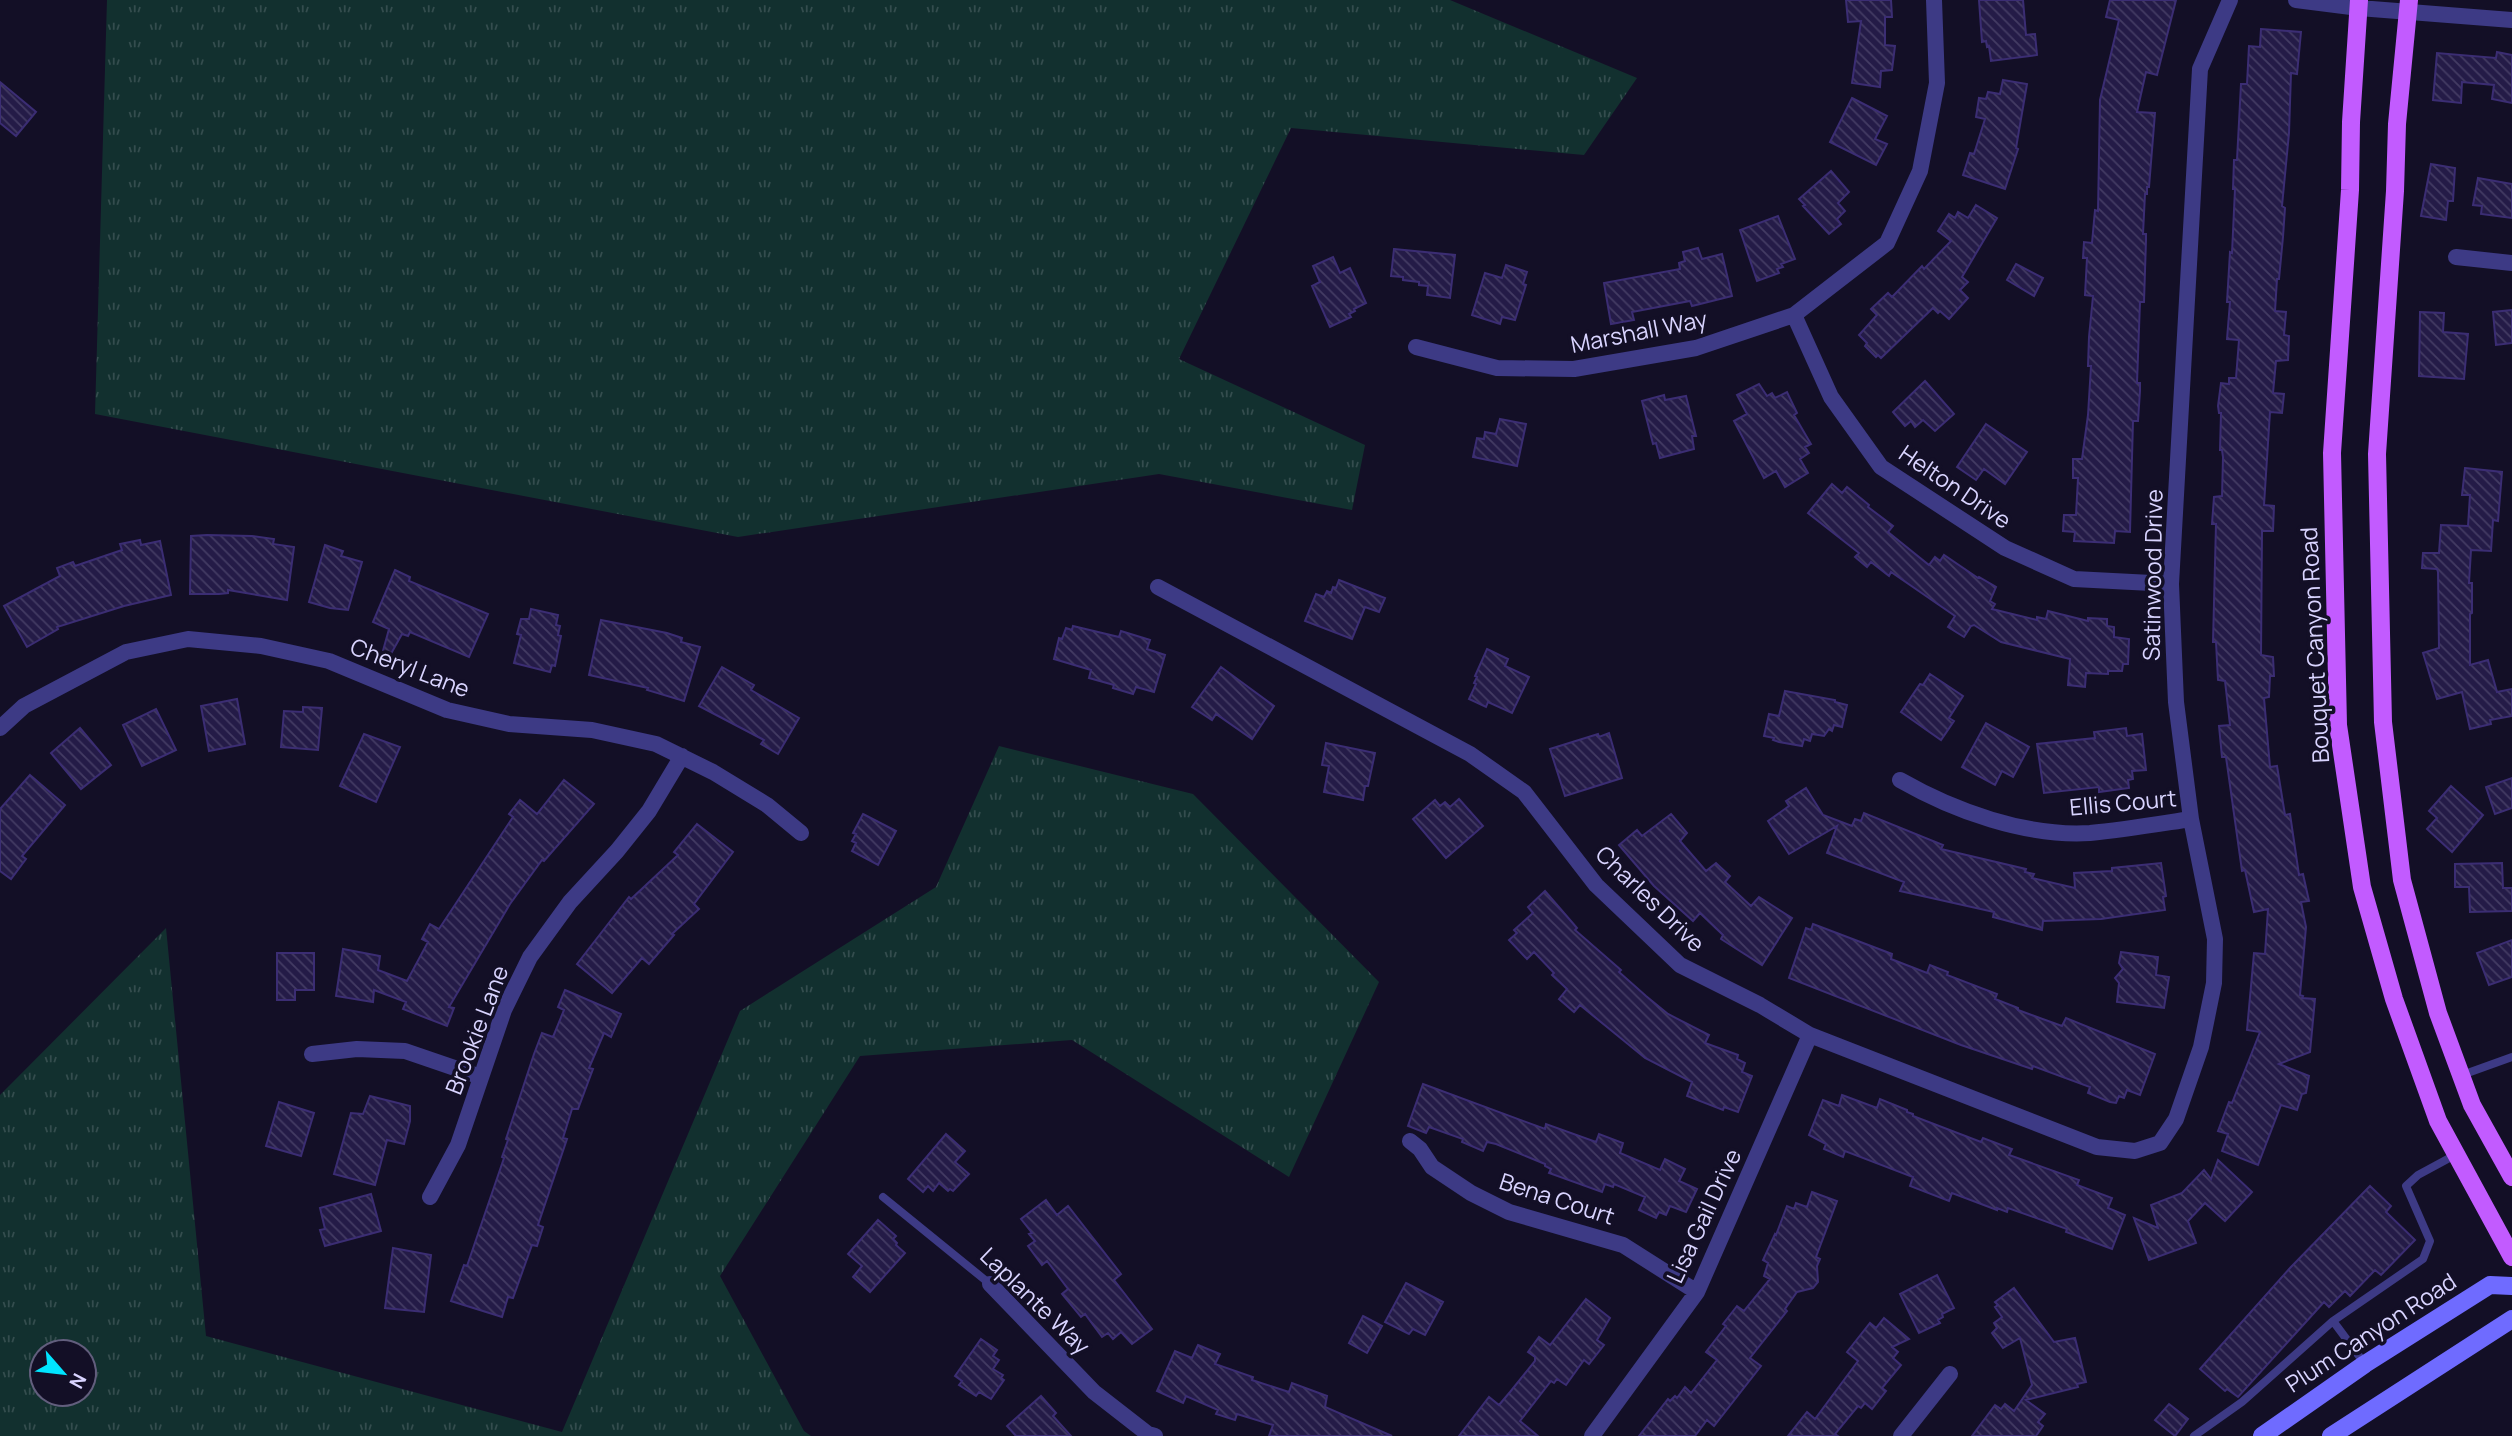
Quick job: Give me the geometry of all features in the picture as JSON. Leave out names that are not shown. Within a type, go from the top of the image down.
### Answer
[{"type":"main road","name":"Bouquet Canyon Road","points":[[2359,4],[2351,122],[2350,190],[2332,453],[2338,725],[2362,887],[2394,999],[2438,1121],[2512,1257]]},
{"type":"main road","points":[[2408,5],[2397,124],[2377,454],[2384,722],[2402,880],[2438,1013],[2472,1105],[2512,1177]]},
{"type":"main road","name":"Plum Canyon Road","points":[[2262,1436],[2365,1364],[2490,1285],[2512,1286]]},
{"type":"main road","points":[[2331,1436],[2512,1319]]},
{"type":"street","name":"Marshall Way","points":[[1416,347],[1497,368],[1574,369],[1696,348],[1794,315],[1887,243],[1920,171],[1937,83],[1934,0]]},
{"type":"street","name":"Satinwood Drive","points":[[2160,1143],[2176,1119],[2201,1048],[2214,983],[2216,939],[2191,819],[2176,702],[2171,584],[2200,69],[2230,0]]},
{"type":"street","points":[[2296,0],[2408,5],[2512,20]]},
{"type":"street","points":[[2456,257],[2512,263]]},
{"type":"street","name":"Helton Drive","points":[[1794,315],[1831,397],[1881,467],[2005,548],[2074,579],[2171,584]]},
{"type":"street","name":"Charles Drive","points":[[1158,587],[1470,754],[1524,792],[1595,885],[1680,965],[1760,1005],[1810,1035],[2097,1147],[2135,1151],[2160,1143]]},
{"type":"street","name":"Cheryl Lane","points":[[0,729],[24,705],[126,652],[188,639],[261,646],[329,661],[447,710],[509,724],[592,730],[656,744],[682,755],[768,805],[801,833]]},
{"type":"street","name":"Brookie Lane","points":[[430,1197],[458,1145],[504,1010],[530,957],[570,902],[649,811],[682,755]]},
{"type":"street","name":"Ellis Court","points":[[1900,780],[1936,801],[2018,828],[2087,833],[2191,819]]},
{"type":"street","name":"Lisa Gail Drive","points":[[1592,1436],[1696,1292],[1810,1035]]},
{"type":"street","points":[[312,1054],[357,1049],[405,1051],[481,1077]]},
{"type":"street","name":"Bena Court","points":[[1410,1141],[1420,1149],[1432,1167],[1471,1193],[1509,1212],[1623,1245],[1696,1292]]},
{"type":"street","name":"Laplante Way","points":[[989,1284],[1094,1392],[1154,1436]]},
{"type":"street","points":[[1901,1436],[1950,1374]]},
{"type":"lane","points":[[2461,1076],[2512,1057]]},
{"type":"lane","points":[[2194,1436],[2242,1402],[2333,1321],[2423,1259],[2430,1241],[2406,1186],[2418,1175],[2455,1155]]},
{"type":"lane","name":"Laplante Way","points":[[883,1197],[989,1284]]},
{"type":"lane","points":[[2333,1321],[2365,1364]]},
{"type":"green space","points":[[107,0],[1450,0],[1637,78],[1584,155],[1291,128],[1179,359],[1365,445],[1352,510],[1159,474],[738,537],[95,414]]},
{"type":"green space","points":[[999,746],[1193,794],[1379,982],[1289,1177],[1072,1040],[860,1056],[720,1276],[804,1431],[811,1436],[0,1436],[0,1095],[166,928],[206,1336],[562,1432],[740,1011],[936,887]]},
{"type":"building","points":[[1846,0],[1891,0],[1892,17],[1885,17],[1885,45],[1895,46],[1892,70],[1881,71],[1880,87],[1852,83],[1861,21],[1848,22]]},
{"type":"building","points":[[1979,0],[2023,0],[2026,35],[2035,34],[2037,55],[1991,61],[1989,46],[1987,47],[1986,41],[1982,42]]},
{"type":"building","points":[[2110,0],[2176,0],[2157,75],[2146,72],[2137,112],[2155,113],[2149,187],[2145,194],[2144,302],[2140,302],[2137,383],[2140,383],[2140,391],[2138,421],[2133,421],[2130,532],[2115,531],[2114,543],[2074,541],[2075,532],[2063,531],[2064,515],[2076,515],[2078,478],[2073,478],[2073,459],[2082,459],[2088,415],[2091,366],[2088,366],[2089,337],[2093,296],[2085,295],[2087,258],[2083,258],[2084,242],[2092,243],[2095,210],[2098,211],[2100,100],[2119,20],[2106,17]]},
{"type":"building","points":[[2261,29],[2301,32],[2297,74],[2291,73],[2282,206],[2285,208],[2277,279],[2275,311],[2286,312],[2284,335],[2289,336],[2288,360],[2276,361],[2273,393],[2284,394],[2282,413],[2270,412],[2264,505],[2274,506],[2273,531],[2262,531],[2261,655],[2273,657],[2274,676],[2270,676],[2269,697],[2264,698],[2270,767],[2277,766],[2285,815],[2290,814],[2299,875],[2303,874],[2309,901],[2301,902],[2306,927],[2300,995],[2302,998],[2315,999],[2310,1052],[2279,1064],[2309,1076],[2306,1093],[2302,1094],[2297,1110],[2281,1105],[2258,1165],[2222,1151],[2228,1134],[2218,1131],[2260,1032],[2247,1030],[2254,953],[2265,954],[2268,909],[2254,912],[2245,870],[2242,871],[2226,757],[2222,757],[2219,726],[2230,725],[2225,681],[2218,680],[2216,642],[2213,642],[2216,524],[2212,524],[2214,497],[2222,496],[2223,457],[2220,450],[2221,413],[2218,406],[2221,383],[2229,384],[2229,378],[2236,378],[2239,340],[2227,339],[2230,302],[2227,302],[2230,252],[2232,253],[2234,160],[2237,160],[2241,84],[2247,84],[2249,46],[2260,47]]},
{"type":"building","points":[[2497,52],[2512,55],[2512,103],[2492,99],[2494,85],[2462,82],[2461,103],[2433,100],[2437,53],[2496,58]]},
{"type":"building","points":[[2003,80],[2027,84],[2016,148],[2018,149],[2005,189],[1963,175],[1970,153],[1974,154],[1985,119],[1976,117],[1979,98],[1986,99],[1988,92],[2000,94]]},
{"type":"building","points":[[0,82],[36,112],[16,136],[0,123]]},
{"type":"building","points":[[1852,98],[1887,116],[1875,139],[1887,144],[1876,165],[1830,142]]},
{"type":"building","points":[[2431,164],[2455,168],[2453,201],[2448,201],[2446,220],[2421,216]]},
{"type":"building","points":[[1831,171],[1849,192],[1838,203],[1845,211],[1837,219],[1841,224],[1829,234],[1799,199]]},
{"type":"building","points":[[2478,178],[2512,184],[2512,218],[2481,214],[2482,206],[2473,205]]},
{"type":"building","points":[[1976,205],[1997,218],[1962,277],[1968,282],[1960,290],[1968,298],[1949,319],[1933,308],[1881,358],[1878,355],[1876,357],[1859,335],[1877,315],[1871,309],[1888,293],[1892,297],[1951,241],[1938,231],[1949,214],[1955,218],[1958,212],[1968,218]]},
{"type":"building","points":[[1778,216],[1795,259],[1781,264],[1783,267],[1777,269],[1779,273],[1757,281],[1740,230]]},
{"type":"building","points":[[1698,248],[1702,259],[1722,254],[1732,296],[1692,306],[1690,301],[1632,312],[1634,320],[1611,324],[1604,283],[1680,269],[1679,263],[1685,261],[1683,252]]},
{"type":"building","points":[[1394,249],[1455,255],[1450,298],[1427,295],[1428,286],[1403,280],[1403,277],[1391,276]]},
{"type":"building","points":[[1333,257],[1340,273],[1350,268],[1366,303],[1354,309],[1355,311],[1349,314],[1351,317],[1330,327],[1312,286],[1320,282],[1313,266]]},
{"type":"building","points":[[2016,264],[2043,278],[2034,296],[2007,280]]},
{"type":"building","points":[[1506,265],[1527,272],[1523,284],[1526,285],[1515,320],[1502,317],[1500,324],[1472,315],[1485,273],[1502,278]]},
{"type":"building","points":[[2512,310],[2512,343],[2496,345],[2493,312]]},
{"type":"building","points":[[2420,312],[2444,313],[2443,332],[2468,334],[2464,379],[2419,376]]},
{"type":"building","points":[[1925,381],[1954,414],[1935,431],[1923,420],[1915,427],[1911,421],[1905,426],[1893,412]]},
{"type":"building","points":[[1759,384],[1767,396],[1772,393],[1775,398],[1787,392],[1797,413],[1794,415],[1811,444],[1805,447],[1809,453],[1800,459],[1808,473],[1785,487],[1776,471],[1764,478],[1734,421],[1747,414],[1737,395]]},
{"type":"building","points":[[1664,395],[1665,400],[1686,396],[1696,436],[1692,436],[1694,449],[1660,458],[1656,443],[1653,444],[1642,401]]},
{"type":"building","points":[[1500,419],[1526,424],[1517,466],[1473,457],[1477,438],[1484,439],[1485,432],[1496,434]]},
{"type":"building","points":[[1986,424],[2027,452],[2005,484],[1984,469],[1976,480],[1957,467]]},
{"type":"building","points":[[2465,468],[2502,472],[2498,521],[2493,520],[2491,551],[2471,550],[2470,665],[2488,660],[2497,692],[2512,689],[2512,716],[2490,720],[2491,724],[2470,729],[2462,692],[2437,699],[2423,653],[2439,648],[2438,572],[2437,569],[2422,568],[2423,553],[2439,553],[2441,525],[2468,526],[2470,495],[2462,495]]},
{"type":"building","points":[[1832,484],[1842,493],[1847,487],[1869,505],[1868,507],[1893,526],[1888,532],[1929,565],[1935,557],[1940,561],[1944,555],[1996,587],[1990,601],[1995,604],[1992,609],[2037,620],[2037,617],[2046,619],[2048,611],[2088,621],[2088,618],[2107,619],[2107,626],[2114,627],[2114,637],[2129,639],[2128,664],[2123,664],[2122,671],[2108,671],[2108,674],[2086,673],[2085,687],[2068,685],[2070,659],[2001,642],[1974,625],[1964,637],[1948,627],[1955,616],[1891,572],[1889,576],[1871,562],[1867,567],[1855,557],[1859,553],[1808,513]]},
{"type":"building","points":[[191,536],[274,539],[273,544],[294,547],[287,600],[228,590],[228,593],[219,594],[190,594]]},
{"type":"building","points":[[140,540],[141,545],[160,541],[171,595],[124,606],[57,627],[58,629],[27,647],[4,606],[60,576],[57,568],[73,562],[75,566],[122,550],[120,544]]},
{"type":"building","points":[[325,545],[343,551],[341,556],[362,562],[348,610],[309,602]]},
{"type":"building","points":[[395,570],[410,577],[409,581],[488,614],[469,657],[410,632],[408,636],[402,634],[387,661],[381,658],[389,629],[373,622]]},
{"type":"building","points":[[1339,580],[1385,598],[1379,612],[1365,607],[1352,639],[1305,621],[1316,594],[1324,597],[1327,591],[1331,593]]},
{"type":"building","points":[[531,609],[558,615],[556,625],[560,626],[558,635],[561,636],[555,666],[552,665],[550,672],[514,663],[521,635],[517,634],[521,619],[529,619]]},
{"type":"building","points":[[601,620],[667,633],[682,638],[681,642],[700,647],[684,701],[647,690],[648,688],[589,675]]},
{"type":"building","points":[[1073,626],[1119,637],[1121,631],[1150,640],[1147,649],[1165,655],[1154,692],[1136,687],[1133,694],[1113,688],[1114,685],[1089,678],[1091,670],[1054,659],[1059,638],[1062,639],[1066,628],[1072,630]]},
{"type":"building","points":[[1487,649],[1508,659],[1505,666],[1529,677],[1512,713],[1488,702],[1486,707],[1469,699],[1476,684],[1475,676]]},
{"type":"building","points":[[722,667],[754,685],[751,690],[799,718],[778,754],[761,744],[764,740],[699,706]]},
{"type":"building","points":[[1221,667],[1274,706],[1252,739],[1216,714],[1212,720],[1192,707]]},
{"type":"building","points":[[1930,674],[1963,696],[1949,718],[1954,721],[1941,740],[1901,712]]},
{"type":"building","points":[[1785,691],[1835,700],[1847,705],[1842,727],[1834,725],[1832,731],[1829,729],[1824,736],[1812,734],[1810,741],[1804,739],[1802,746],[1764,736],[1769,714],[1779,716]]},
{"type":"building","points":[[237,699],[245,744],[209,751],[201,706]]},
{"type":"building","points":[[303,707],[322,708],[318,750],[281,747],[284,711],[303,712]]},
{"type":"building","points":[[156,709],[176,750],[142,766],[123,725]]},
{"type":"building","points":[[1986,723],[2029,747],[2013,777],[2002,771],[1995,785],[1962,767]]},
{"type":"building","points":[[80,728],[111,765],[81,789],[51,753]]},
{"type":"building","points":[[2126,728],[2127,736],[2142,734],[2146,770],[2132,771],[2133,779],[2128,780],[2129,788],[2099,792],[2099,787],[2044,793],[2037,744],[2095,738],[2094,732]]},
{"type":"building","points":[[1609,733],[1622,778],[1565,796],[1550,749]]},
{"type":"building","points":[[364,734],[400,747],[376,802],[340,786]]},
{"type":"building","points":[[1326,743],[1375,753],[1363,800],[1324,792],[1329,766],[1322,765]]},
{"type":"building","points":[[30,775],[65,805],[22,856],[26,859],[11,879],[0,871],[0,809]]},
{"type":"building","points":[[2512,778],[2512,808],[2495,814],[2486,787]]},
{"type":"building","points":[[564,780],[594,804],[544,861],[542,860],[510,904],[449,1007],[454,1008],[447,1026],[403,1009],[406,1002],[374,990],[373,1002],[336,996],[343,949],[380,956],[378,970],[407,981],[428,942],[422,939],[430,924],[439,929],[513,817],[509,814],[520,800],[537,814]]},
{"type":"building","points":[[2451,786],[2483,815],[2452,852],[2427,829],[2437,818],[2429,811]]},
{"type":"building","points":[[1806,788],[1823,815],[1852,826],[1855,819],[1861,821],[1864,813],[1943,845],[1941,849],[2026,869],[2025,872],[2034,874],[2032,878],[2075,888],[2074,873],[2112,871],[2112,868],[2161,863],[2166,896],[2163,897],[2165,910],[2101,919],[2043,921],[2042,930],[1993,917],[1994,912],[1900,891],[1904,882],[1827,853],[1837,826],[1789,854],[1768,821],[1789,806],[1786,801]]},
{"type":"building","points":[[1459,799],[1483,826],[1446,858],[1413,819],[1435,800],[1440,806],[1445,802],[1450,807]]},
{"type":"building","points":[[863,814],[896,831],[878,865],[852,851],[856,843],[852,841],[856,834],[853,833]]},
{"type":"building","points":[[1671,814],[1687,833],[1680,841],[1706,871],[1716,863],[1730,876],[1725,882],[1751,906],[1759,897],[1792,918],[1762,965],[1721,939],[1723,935],[1700,913],[1693,921],[1654,886],[1619,845],[1637,830],[1642,836]]},
{"type":"building","points":[[697,824],[733,852],[694,904],[699,909],[672,934],[674,935],[649,964],[642,958],[612,993],[577,964],[629,897],[631,899],[678,855],[674,852]]},
{"type":"building","points":[[2502,863],[2503,888],[2512,888],[2512,911],[2470,912],[2469,887],[2455,887],[2455,864]]},
{"type":"building","points":[[1545,891],[1577,928],[1575,930],[1646,996],[1668,1014],[1709,1035],[1705,1043],[1738,1055],[1737,1059],[1745,1063],[1742,1072],[1752,1076],[1738,1112],[1724,1107],[1723,1110],[1687,1096],[1692,1082],[1645,1058],[1580,1005],[1574,1012],[1559,999],[1567,989],[1552,975],[1554,973],[1534,952],[1527,959],[1509,940],[1517,933],[1514,930],[1533,913],[1528,907]]},
{"type":"building","points":[[1813,924],[1892,954],[1891,959],[1927,973],[1930,965],[1948,972],[1947,975],[1997,994],[1995,999],[2018,1010],[2062,1026],[2066,1018],[2155,1054],[2140,1095],[2127,1090],[2124,1098],[2119,1096],[2116,1103],[2110,1102],[2088,1093],[2090,1087],[2033,1066],[2032,1069],[1961,1045],[1789,978],[1806,928],[1811,930]]},
{"type":"building","points":[[2512,940],[2512,977],[2489,985],[2477,953]]},
{"type":"building","points":[[2121,952],[2158,957],[2156,975],[2169,977],[2164,1008],[2117,1002],[2119,983],[2115,978],[2123,969],[2119,963]]},
{"type":"building","points":[[277,953],[314,953],[314,990],[295,990],[295,1000],[277,1000]]},
{"type":"building","points":[[565,990],[621,1014],[611,1037],[604,1033],[589,1068],[593,1069],[578,1109],[572,1109],[563,1138],[567,1139],[538,1225],[543,1227],[537,1246],[532,1245],[513,1298],[508,1297],[502,1317],[451,1301],[464,1265],[467,1266],[504,1158],[506,1139],[534,1054],[542,1033],[553,1037],[564,1010],[558,1007]]},
{"type":"building","points":[[1423,1084],[1545,1129],[1546,1124],[1596,1142],[1599,1134],[1623,1143],[1620,1153],[1660,1170],[1665,1159],[1685,1169],[1679,1181],[1697,1189],[1686,1212],[1670,1206],[1666,1215],[1659,1212],[1656,1218],[1639,1210],[1645,1197],[1614,1184],[1613,1187],[1605,1184],[1602,1192],[1549,1173],[1551,1169],[1545,1164],[1496,1144],[1487,1142],[1483,1151],[1462,1142],[1463,1139],[1429,1127],[1426,1133],[1408,1126]]},
{"type":"building","points":[[1842,1095],[1877,1108],[1880,1099],[1907,1110],[1913,1116],[1981,1142],[1983,1138],[2012,1149],[2009,1155],[2079,1180],[2077,1185],[2112,1198],[2108,1208],[2125,1215],[2112,1249],[2066,1232],[2067,1229],[2008,1208],[2007,1212],[1997,1210],[1952,1193],[1949,1201],[1910,1186],[1913,1177],[1845,1151],[1843,1157],[1824,1149],[1826,1144],[1809,1135],[1823,1100],[1839,1106]]},
{"type":"building","points":[[370,1096],[410,1106],[410,1121],[404,1144],[387,1140],[375,1185],[334,1174],[351,1113],[363,1114]]},
{"type":"building","points":[[279,1102],[314,1113],[301,1156],[266,1146]]},
{"type":"building","points":[[946,1134],[965,1151],[955,1162],[969,1174],[953,1191],[948,1191],[939,1183],[933,1191],[928,1186],[923,1192],[908,1179]]},
{"type":"building","points":[[2218,1160],[2252,1192],[2225,1221],[2205,1203],[2188,1221],[2196,1243],[2149,1260],[2134,1218],[2158,1228],[2151,1205],[2182,1193],[2204,1170],[2211,1179]]},
{"type":"building","points":[[2370,1186],[2391,1206],[2386,1212],[2415,1240],[2381,1275],[2375,1270],[2350,1296],[2345,1291],[2329,1307],[2324,1302],[2238,1397],[2227,1389],[2225,1391],[2200,1369],[2290,1268]]},
{"type":"building","points":[[1812,1192],[1837,1201],[1816,1257],[1820,1259],[1817,1266],[1818,1282],[1813,1288],[1797,1292],[1785,1309],[1787,1311],[1750,1358],[1761,1366],[1714,1426],[1707,1420],[1695,1436],[1639,1436],[1668,1399],[1670,1401],[1675,1396],[1677,1398],[1685,1387],[1691,1393],[1717,1360],[1706,1352],[1726,1326],[1723,1324],[1737,1306],[1744,1311],[1770,1279],[1764,1276],[1768,1263],[1763,1260],[1787,1206],[1794,1209],[1796,1203],[1807,1207]]},
{"type":"building","points":[[371,1194],[381,1231],[325,1246],[320,1230],[325,1229],[320,1208]]},
{"type":"building","points":[[1046,1200],[1057,1215],[1068,1206],[1121,1274],[1114,1280],[1152,1329],[1132,1344],[1121,1332],[1113,1339],[1108,1333],[1102,1337],[1085,1314],[1081,1317],[1062,1294],[1068,1289],[1047,1261],[1042,1265],[1028,1246],[1035,1241],[1021,1219]]},
{"type":"building","points":[[878,1220],[896,1236],[893,1239],[896,1245],[905,1253],[870,1292],[853,1277],[862,1266],[848,1254]]},
{"type":"building","points":[[393,1248],[431,1255],[424,1312],[385,1308]]},
{"type":"building","points":[[1937,1275],[1954,1308],[1942,1314],[1943,1317],[1938,1320],[1940,1323],[1919,1333],[1900,1294]]},
{"type":"building","points":[[1406,1283],[1443,1302],[1425,1335],[1413,1329],[1409,1334],[1385,1322]]},
{"type":"building","points":[[2014,1288],[2054,1342],[2075,1338],[2086,1382],[2077,1384],[2078,1387],[2026,1400],[2045,1414],[2038,1422],[2043,1426],[2036,1436],[1972,1436],[1995,1405],[2001,1409],[2005,1404],[2014,1411],[2032,1385],[2020,1338],[2003,1348],[1992,1333],[1997,1328],[1994,1323],[2002,1317],[1995,1307],[1998,1305],[1995,1302]]},
{"type":"building","points":[[1586,1299],[1610,1318],[1597,1340],[1604,1345],[1589,1364],[1584,1360],[1566,1385],[1557,1379],[1554,1383],[1551,1381],[1520,1421],[1538,1436],[1459,1436],[1489,1397],[1499,1405],[1510,1392],[1535,1361],[1535,1357],[1528,1352],[1539,1337],[1550,1345]]},
{"type":"building","points":[[1363,1316],[1382,1326],[1367,1353],[1349,1343]]},
{"type":"building","points":[[1884,1318],[1909,1339],[1892,1347],[1898,1352],[1893,1358],[1901,1365],[1882,1388],[1886,1391],[1872,1409],[1865,1403],[1861,1408],[1858,1406],[1835,1434],[1838,1436],[1788,1436],[1807,1412],[1815,1419],[1858,1361],[1847,1352],[1870,1323],[1876,1328]]},
{"type":"building","points":[[981,1339],[997,1350],[993,1356],[999,1360],[993,1369],[1003,1375],[1001,1378],[1004,1380],[991,1399],[979,1392],[976,1396],[959,1385],[962,1381],[955,1376]]},
{"type":"building","points":[[1198,1345],[1220,1354],[1215,1364],[1289,1392],[1292,1383],[1327,1396],[1325,1407],[1392,1436],[1269,1436],[1273,1425],[1237,1414],[1235,1420],[1216,1414],[1218,1410],[1186,1396],[1183,1403],[1157,1391],[1175,1351],[1192,1358]]},
{"type":"building","points":[[1041,1396],[1056,1413],[1053,1416],[1071,1436],[1016,1436],[1007,1426]]},
{"type":"building","points":[[2169,1404],[2188,1419],[2175,1436],[2155,1420]]}]
